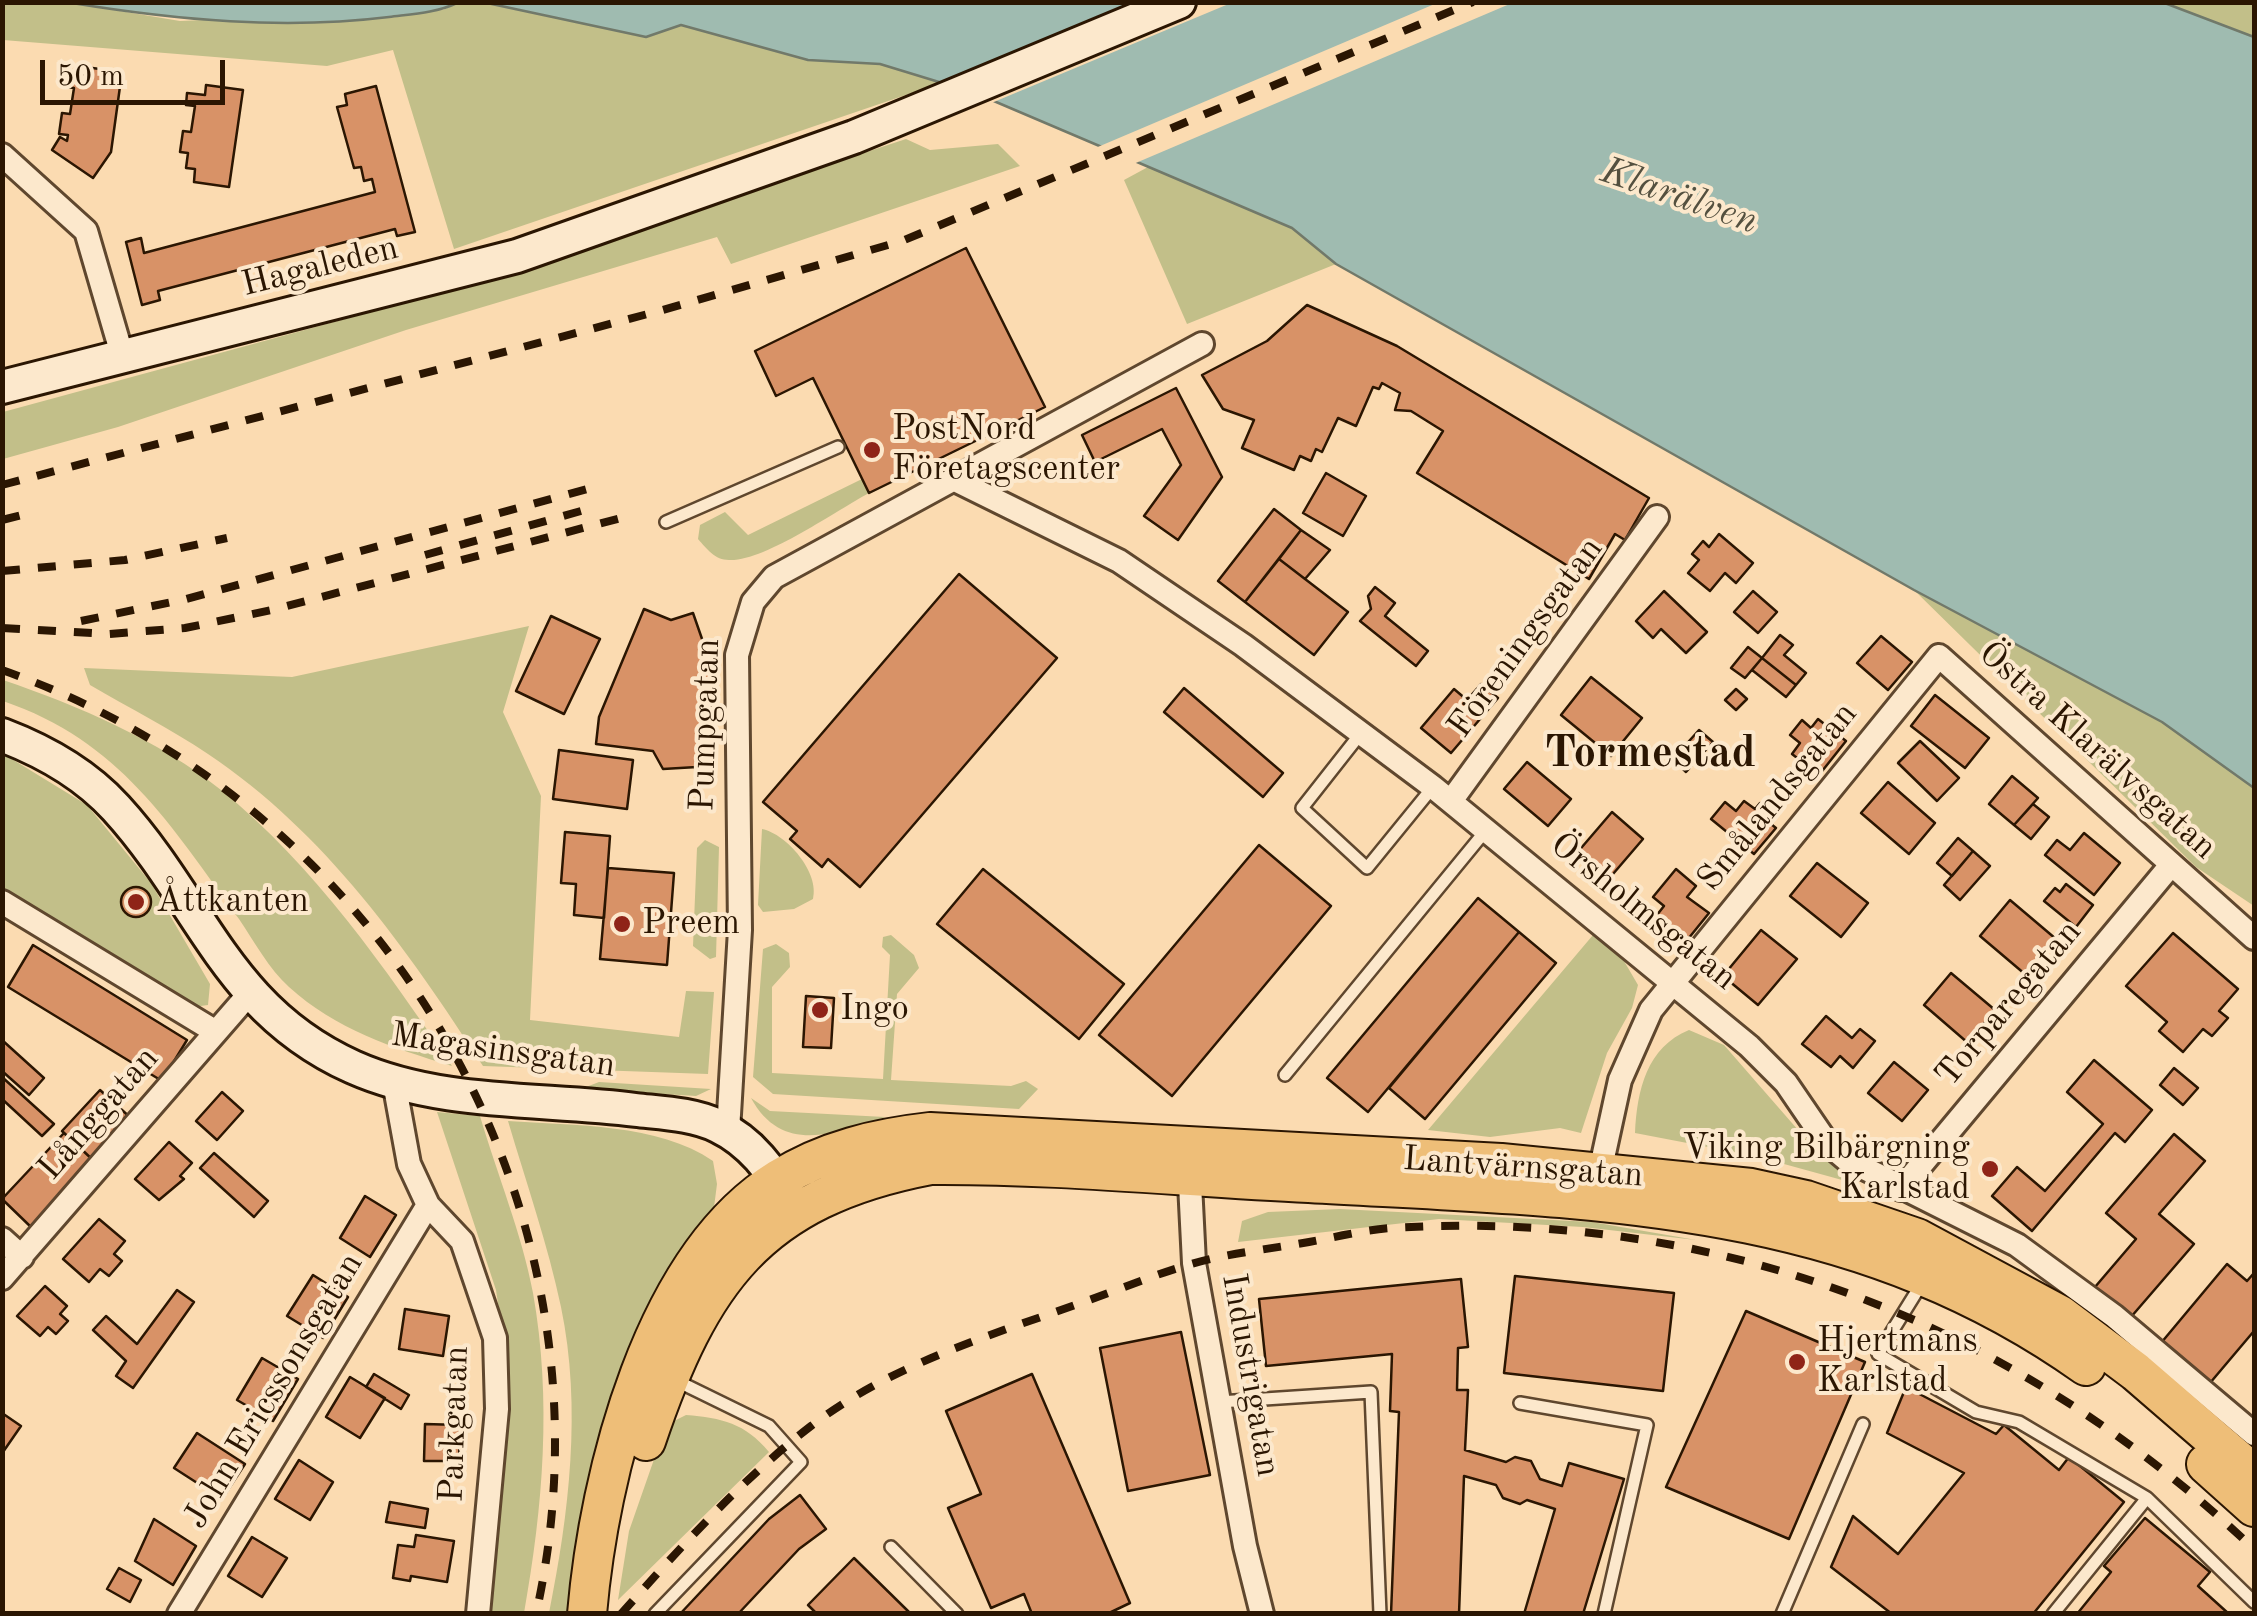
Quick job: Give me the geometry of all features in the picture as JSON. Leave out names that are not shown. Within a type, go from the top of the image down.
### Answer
[{"type":"main road","name":"Lantvärnsgatan","points":[[656,1373],[726,1274],[763,1235],[786,1195],[821,1158],[878,1138],[930,1132],[1188,1162],[1770,1192],[1855,1214],[1917,1238],[2060,1315],[2136,1372],[2254,1474]]},
{"type":"main road","name":"Lantvärnsgatan","points":[[1597,1185],[1845,1245],[2005,1315],[2122,1391],[2254,1507]]},
{"type":"main road","points":[[587,1614],[618,1448],[656,1373]]},
{"type":"main road","points":[[606,1614],[617,1540],[656,1373]]},
{"type":"street","name":"Hagaleden","points":[[2,388],[121,351],[652,206],[854,137],[1179,2]]},
{"type":"street","points":[[2,155],[86,231],[121,351]]},
{"type":"street","name":"Pumpgatan","points":[[728,1131],[740,930],[738,656],[742,628],[753,602],[774,577],[1202,344]]},
{"type":"street","name":"Hagaleden","points":[[2,373],[121,351]]},
{"type":"street","name":"Örsholmsgatan","points":[[955,480],[1119,561],[1243,644],[1442,794],[1672,982],[1786,1083],[1828,1143],[1846,1159],[2017,1245],[2114,1316],[2254,1434]]},
{"type":"street","name":"Föreningsgatan","points":[[1442,794],[1657,517]]},
{"type":"street","name":"Östra Klarälvsgatan","points":[[1939,656],[2254,938]]},
{"type":"street","name":"Smålandsgatan","points":[[1672,982],[1939,656]]},
{"type":"street","name":"Magasinsgatan","points":[[2,734],[62,764],[116,808],[173,882],[220,957],[249,994],[300,1038],[330,1056],[394,1082],[702,1120],[728,1131],[758,1155],[786,1195]]},
{"type":"street","name":"Torparegatan","points":[[1901,1189],[2171,865]]},
{"type":"street","points":[[2,902],[216,1032]]},
{"type":"street","points":[[1597,1185],[1620,1080],[1650,1010],[1672,982]]},
{"type":"street","name":"Långgatan","points":[[2,1278],[249,994]]},
{"type":"street","name":"Parkgatan","points":[[394,1082],[409,1164],[428,1205],[462,1241],[495,1338],[497,1409],[478,1614]]},
{"type":"street","name":"Industrigatan","points":[[1188,1162],[1194,1263],[1262,1614]]},
{"type":"street","name":"John Ericssonsgatan","points":[[179,1614],[428,1205]]},
{"type":"street","points":[[2,1239],[22,1256]]},
{"type":"lane","points":[[666,522],[838,447]]},
{"type":"lane","points":[[1361,733],[1302,808],[1367,868],[1442,794]]},
{"type":"lane","points":[[1285,1075],[1487,830]]},
{"type":"lane","points":[[1926,1278],[1878,1354],[1976,1412],[2019,1422],[2147,1498],[2254,1604],[2248,1614]]},
{"type":"lane","points":[[656,1373],[758,1419],[800,1462],[656,1614]]},
{"type":"lane","points":[[1219,1402],[1371,1392],[1380,1614]]},
{"type":"lane","points":[[1520,1403],[1647,1424],[1604,1614]]},
{"type":"lane","points":[[1782,1614],[1863,1424]]},
{"type":"lane","points":[[2052,1614],[2147,1498]]},
{"type":"lane","points":[[891,1546],[957,1614]]},
{"type":"shaded area","points":[[2,3],[72,3],[180,21],[443,10],[457,3],[487,3],[646,37],[681,25],[808,60],[880,64],[941,83],[454,249],[393,50],[327,66],[3,40]]},
{"type":"shaded area","points":[[2162,3],[2254,3],[2254,37]]},
{"type":"shaded area","points":[[906,139],[930,150],[998,144],[1020,166],[731,264],[717,237],[406,330],[118,427],[3,459],[3,412],[426,297]]},
{"type":"shaded area","points":[[1148,167],[1292,228],[1336,264],[1187,324],[1124,180]]},
{"type":"shaded area","points":[[862,479],[869,493],[761,553],[724,560],[698,539],[700,525],[725,512],[748,535]]},
{"type":"shaded area","points":[[1914,590],[2162,722],[2254,788],[2254,906],[2196,867]]},
{"type":"shaded area","points":[[529,626],[503,712],[541,796],[530,1020],[679,1037],[686,991],[714,992],[708,1074],[483,1066],[394,937],[327,857],[290,820],[208,754],[90,685],[84,668],[292,677]]},
{"type":"shaded area","points":[[3,680],[117,726],[172,756],[221,790],[318,885],[452,1066],[345,1026],[289,987],[189,850],[139,789],[80,739],[3,701]]},
{"type":"shaded area","points":[[2,753],[87,805],[151,883],[210,984],[208,1005],[193,1007],[3,889]]},
{"type":"shaded area","points":[[762,829],[782,838],[799,856],[812,878],[813,899],[794,909],[763,912],[758,905]]},
{"type":"shaded area","points":[[705,840],[719,847],[716,957],[710,959],[693,946],[697,848]]},
{"type":"shaded area","points":[[891,935],[914,955],[919,968],[897,994],[891,1080],[1011,1086],[1026,1081],[1038,1089],[1019,1109],[773,1094],[753,1077],[763,949],[776,944],[789,953],[790,967],[772,987],[772,1073],[883,1079],[890,955],[882,947],[883,937]]},
{"type":"shaded area","points":[[1593,935],[1624,961],[1638,985],[1632,1008],[1607,1053],[1581,1133],[1560,1128],[1490,1137],[1428,1130]]},
{"type":"shaded area","points":[[1689,1030],[1724,1045],[1812,1146],[1853,1183],[1755,1156],[1635,1133],[1638,1101],[1647,1072],[1663,1047]]},
{"type":"shaded area","points":[[599,1082],[711,1089],[696,1096],[581,1089]]},
{"type":"shaded area","points":[[751,1098],[770,1111],[885,1117],[829,1133],[794,1134],[764,1116]]},
{"type":"shaded area","points":[[437,1112],[480,1116],[533,1293],[542,1373],[543,1453],[524,1613],[486,1613],[508,1371],[496,1290]]},
{"type":"shaded area","points":[[508,1121],[615,1129],[667,1139],[713,1161],[717,1184],[713,1215],[575,1613],[549,1613],[570,1461],[572,1422],[567,1345],[550,1260]]},
{"type":"shaded area","points":[[1340,1209],[1592,1222],[1696,1240],[1583,1227],[1439,1219],[1238,1242],[1242,1221],[1268,1212]]},
{"type":"shaded area","points":[[686,1415],[732,1424],[751,1434],[769,1452],[618,1600],[629,1531],[666,1425]]},
{"type":"water","name":"Klarälven","points":[[2162,2],[2254,37],[2254,788],[2162,722],[1914,590],[1336,264],[1292,228],[975,93],[880,64],[808,60],[681,25],[646,37],[487,3]]},
{"type":"water","points":[[72,3],[457,3],[389,17],[270,23],[190,18]]},
{"type":"pier","points":[[1131,3],[1231,3],[989,104],[933,85]]},
{"type":"pier","points":[[1437,3],[1512,3],[1131,165],[1093,149]]},
{"type":"building","points":[[85,67],[122,72],[111,152],[93,178],[52,150],[60,137],[67,141],[68,135],[59,134],[62,113],[70,114],[74,88],[66,87],[68,75],[84,77]]},
{"type":"building","points":[[206,85],[243,90],[229,187],[194,182],[195,169],[186,168],[188,153],[180,152],[183,131],[191,132],[195,106],[186,105],[187,93],[205,95]]},
{"type":"building","points":[[376,86],[415,232],[397,236],[395,229],[158,291],[160,300],[142,305],[126,242],[141,238],[144,253],[375,192],[372,179],[364,181],[361,167],[354,168],[337,107],[347,105],[345,94]]},
{"type":"building","points":[[966,248],[1045,407],[869,493],[813,378],[776,396],[755,351]]},
{"type":"building","points":[[1307,305],[1397,346],[1649,498],[1625,540],[1615,534],[1589,579],[1417,473],[1443,431],[1411,411],[1395,410],[1400,393],[1382,383],[1379,389],[1373,387],[1356,426],[1338,418],[1322,452],[1316,449],[1311,461],[1300,456],[1294,470],[1242,448],[1254,420],[1223,409],[1202,375],[1267,341]]},
{"type":"building","points":[[1176,388],[1222,477],[1178,540],[1144,516],[1181,465],[1162,429],[1095,462],[1082,435]]},
{"type":"building","points":[[1326,473],[1366,496],[1343,536],[1303,513]]},
{"type":"building","points":[[1274,509],[1301,530],[1245,602],[1218,581]]},
{"type":"building","points":[[1301,530],[1330,550],[1305,579],[1279,559]]},
{"type":"building","points":[[1719,534],[1753,563],[1736,583],[1725,573],[1710,591],[1688,573],[1699,560],[1692,554],[1703,541],[1709,547]]},
{"type":"building","points":[[1279,559],[1348,612],[1314,655],[1245,602]]},
{"type":"building","points":[[959,574],[1057,658],[860,887],[828,859],[822,867],[790,839],[797,831],[763,802]]},
{"type":"building","points":[[1375,587],[1395,603],[1385,616],[1428,651],[1416,666],[1360,621],[1371,609],[1368,596]]},
{"type":"building","points":[[1664,591],[1707,632],[1686,653],[1661,629],[1653,638],[1636,621]]},
{"type":"building","points":[[1753,591],[1777,612],[1758,633],[1734,612]]},
{"type":"building","points":[[644,609],[671,620],[693,613],[709,659],[714,766],[663,769],[653,751],[596,744],[599,717]]},
{"type":"building","points":[[551,616],[600,639],[564,714],[516,691]]},
{"type":"building","points":[[1780,635],[1793,645],[1784,655],[1806,673],[1796,685],[1762,658]]},
{"type":"building","points":[[1881,636],[1912,662],[1888,690],[1857,663]]},
{"type":"building","points":[[1748,647],[1762,658],[1745,678],[1731,668]]},
{"type":"building","points":[[1762,658],[1796,685],[1786,697],[1752,670]]},
{"type":"building","points":[[1591,677],[1642,718],[1611,756],[1561,715]]},
{"type":"building","points":[[1481,684],[1498,698],[1451,753],[1421,728],[1454,689],[1467,700]]},
{"type":"building","points":[[1184,688],[1283,773],[1263,797],[1164,712]]},
{"type":"building","points":[[1736,689],[1747,699],[1736,710],[1725,700]]},
{"type":"building","points":[[1935,695],[1989,738],[1965,768],[1911,726]]},
{"type":"building","points":[[1818,719],[1846,741],[1819,775],[1792,754],[1800,743],[1790,735],[1802,720],[1811,728]]},
{"type":"building","points":[[1699,730],[1713,742],[1686,772],[1673,759]]},
{"type":"building","points":[[1920,741],[1959,778],[1937,801],[1898,763]]},
{"type":"building","points":[[559,750],[633,760],[627,809],[553,799]]},
{"type":"building","points":[[1527,762],[1571,799],[1548,826],[1504,789]]},
{"type":"building","points":[[2012,776],[2038,798],[2014,825],[1989,804]]},
{"type":"building","points":[[1888,782],[1935,823],[1909,854],[1861,813]]},
{"type":"building","points":[[1744,801],[1755,809],[1760,803],[1771,814],[1766,820],[1776,828],[1754,854],[1711,819],[1725,802],[1736,811]]},
{"type":"building","points":[[2033,804],[2049,817],[2031,839],[2014,825]]},
{"type":"building","points":[[1612,812],[1643,839],[1607,881],[1576,854]]},
{"type":"building","points":[[565,832],[610,836],[604,918],[574,915],[576,884],[561,883]]},
{"type":"building","points":[[2084,833],[2120,863],[2094,895],[2045,855],[2057,840],[2070,850]]},
{"type":"building","points":[[1958,838],[1973,851],[1952,876],[1937,863]]},
{"type":"building","points":[[1259,845],[1331,906],[1172,1096],[1099,1035]]},
{"type":"building","points":[[1973,851],[1990,866],[1960,900],[1944,885]]},
{"type":"building","points":[[1817,863],[1868,903],[1841,937],[1790,896]]},
{"type":"building","points":[[608,868],[674,873],[667,965],[600,959]]},
{"type":"building","points":[[983,869],[1124,984],[1079,1039],[937,924]]},
{"type":"building","points":[[1676,869],[1696,886],[1687,897],[1709,913],[1684,944],[1653,920],[1664,906],[1653,897]]},
{"type":"building","points":[[2066,884],[2093,905],[2076,927],[2044,901],[2055,888],[2060,892]]},
{"type":"building","name":"Åttkanten","points":[[136,887],[150,896],[151,902],[142,916],[136,917],[122,908],[121,902],[130,888]]},
{"type":"building","points":[[1478,898],[1519,932],[1368,1112],[1327,1078]]},
{"type":"building","points":[[2010,900],[2056,939],[2026,975],[1980,936]]},
{"type":"building","points":[[1761,930],[1797,959],[1758,1005],[1723,976]]},
{"type":"building","points":[[1519,932],[1556,963],[1425,1119],[1389,1088]]},
{"type":"building","points":[[2173,933],[2238,989],[2219,1011],[2228,1018],[2212,1036],[2203,1029],[2183,1052],[2159,1031],[2167,1022],[2126,986]]},
{"type":"building","points":[[33,945],[187,1040],[162,1081],[8,987]]},
{"type":"building","points":[[1951,973],[1995,1010],[1968,1043],[1924,1005]]},
{"type":"building","points":[[806,996],[834,998],[831,1048],[803,1047]]},
{"type":"building","points":[[1826,1016],[1852,1038],[1860,1029],[1875,1041],[1853,1068],[1840,1056],[1831,1067],[1802,1044]]},
{"type":"building","points":[[2,1040],[44,1078],[29,1095],[2,1071]]},
{"type":"building","points":[[2094,1060],[2152,1110],[2125,1142],[2115,1133],[2032,1231],[1992,1196],[2017,1167],[2045,1191],[2103,1124],[2067,1092]]},
{"type":"building","points":[[1894,1062],[1928,1090],[1902,1121],[1868,1093]]},
{"type":"building","points":[[2174,1068],[2198,1088],[2183,1105],[2160,1085]]},
{"type":"building","points":[[2,1077],[54,1124],[42,1136],[2,1099]]},
{"type":"building","points":[[100,1090],[133,1120],[94,1161],[62,1131]]},
{"type":"building","points":[[222,1092],[243,1111],[217,1140],[196,1121]]},
{"type":"building","points":[[64,1133],[94,1161],[32,1228],[2,1199]]},
{"type":"building","points":[[2174,1134],[2205,1161],[2159,1214],[2194,1244],[2131,1317],[2095,1287],[2136,1239],[2106,1213]]},
{"type":"building","points":[[169,1142],[192,1163],[180,1176],[184,1179],[159,1200],[135,1179]]},
{"type":"building","points":[[214,1153],[268,1201],[254,1217],[200,1168]]},
{"type":"building","points":[[365,1196],[396,1215],[370,1257],[340,1238]]},
{"type":"building","points":[[99,1219],[125,1241],[114,1254],[122,1261],[109,1276],[100,1269],[89,1282],[63,1259]]},
{"type":"building","points":[[2227,1264],[2247,1281],[2254,1273],[2254,1331],[2210,1383],[2161,1343]]},
{"type":"building","points":[[313,1275],[348,1297],[323,1338],[287,1316]]},
{"type":"building","points":[[1515,1276],[1674,1293],[1663,1391],[1504,1373]]},
{"type":"building","points":[[1461,1279],[1468,1347],[1458,1348],[1457,1390],[1468,1390],[1465,1450],[1506,1462],[1515,1457],[1531,1461],[1540,1479],[1562,1486],[1569,1463],[1624,1479],[1583,1614],[1524,1614],[1555,1509],[1527,1500],[1520,1504],[1503,1498],[1496,1485],[1464,1476],[1459,1614],[1391,1614],[1399,1412],[1390,1411],[1392,1354],[1266,1366],[1259,1299]]},
{"type":"building","points":[[45,1286],[67,1306],[60,1314],[68,1321],[56,1334],[48,1327],[40,1336],[17,1316]]},
{"type":"building","points":[[177,1290],[194,1302],[133,1388],[116,1376],[126,1361],[93,1330],[106,1316],[137,1344]]},
{"type":"building","points":[[405,1309],[449,1316],[443,1356],[399,1349]]},
{"type":"building","points":[[1746,1311],[1865,1362],[1789,1539],[1666,1487]]},
{"type":"building","points":[[1181,1332],[1210,1475],[1128,1491],[1100,1348]]},
{"type":"building","points":[[262,1358],[298,1379],[273,1421],[237,1400]]},
{"type":"building","points":[[374,1374],[409,1395],[401,1409],[366,1387]]},
{"type":"building","points":[[1032,1374],[1130,1603],[1107,1614],[1032,1614],[1024,1594],[991,1608],[948,1508],[981,1494],[946,1411]]},
{"type":"building","points":[[350,1377],[385,1398],[360,1438],[326,1417]]},
{"type":"building","points":[[1906,1387],[1996,1434],[2004,1425],[2059,1470],[2069,1457],[2124,1502],[2033,1614],[1892,1614],[1831,1567],[1853,1516],[1898,1554],[1964,1473],[1887,1433]]},
{"type":"building","points":[[2,1413],[21,1426],[3,1452],[2,1452]]},
{"type":"building","points":[[425,1424],[460,1425],[459,1461],[424,1461]]},
{"type":"building","points":[[197,1433],[245,1464],[222,1499],[174,1468]]},
{"type":"building","points":[[299,1460],[333,1482],[310,1520],[275,1499]]},
{"type":"building","points":[[800,1495],[826,1529],[799,1549],[738,1614],[680,1614],[769,1519]]},
{"type":"building","points":[[390,1502],[428,1509],[425,1528],[386,1522]]},
{"type":"building","points":[[2145,1518],[2210,1572],[2198,1586],[2229,1614],[2077,1614],[2111,1572],[2104,1566]]},
{"type":"building","points":[[154,1519],[196,1546],[173,1585],[135,1561]]},
{"type":"building","points":[[416,1535],[454,1541],[447,1582],[411,1576],[410,1581],[393,1578],[398,1545],[414,1547]]},
{"type":"building","points":[[252,1537],[287,1558],[262,1597],[228,1576]]},
{"type":"building","points":[[854,1558],[911,1614],[817,1614],[808,1605]]},
{"type":"building","points":[[119,1568],[141,1580],[130,1602],[107,1589]]},
{"type":"railway","points":[[2,485],[659,311],[902,241],[1473,2]]},
{"type":"railway","points":[[81,621],[186,599],[591,488]]},
{"type":"railway","points":[[425,555],[588,509]]},
{"type":"railway","points":[[2,520],[26,514]]},
{"type":"railway","points":[[2,628],[109,634],[185,628],[272,610],[621,518]]},
{"type":"railway","points":[[2,571],[125,560],[227,538]]},
{"type":"railway","points":[[2,670],[139,733],[261,818],[364,922],[448,1042],[508,1174],[545,1316],[555,1464],[536,1614]]},
{"type":"railway","points":[[621,1614],[712,1516],[785,1447],[842,1405],[906,1369],[1191,1264],[1391,1228],[1513,1227],[1631,1238],[1746,1261],[1857,1297],[1964,1343],[2065,1401],[2162,1470],[2254,1549]]},
{"type":"place","name":"PostNord Företagscenter","points":[[872,450]]},
{"type":"place","name":"Åttkanten","points":[[136,902]]},
{"type":"place","name":"Preem","points":[[622,924]]},
{"type":"place","name":"Ingo","points":[[820,1010]]},
{"type":"place","name":"Viking Bilbärgning Karlstad","points":[[1990,1169]]},
{"type":"place","name":"Hjertmans Karlstad","points":[[1797,1362]]},
{"type":"district","name":"Tormestad","points":[[1650,754]]}]
